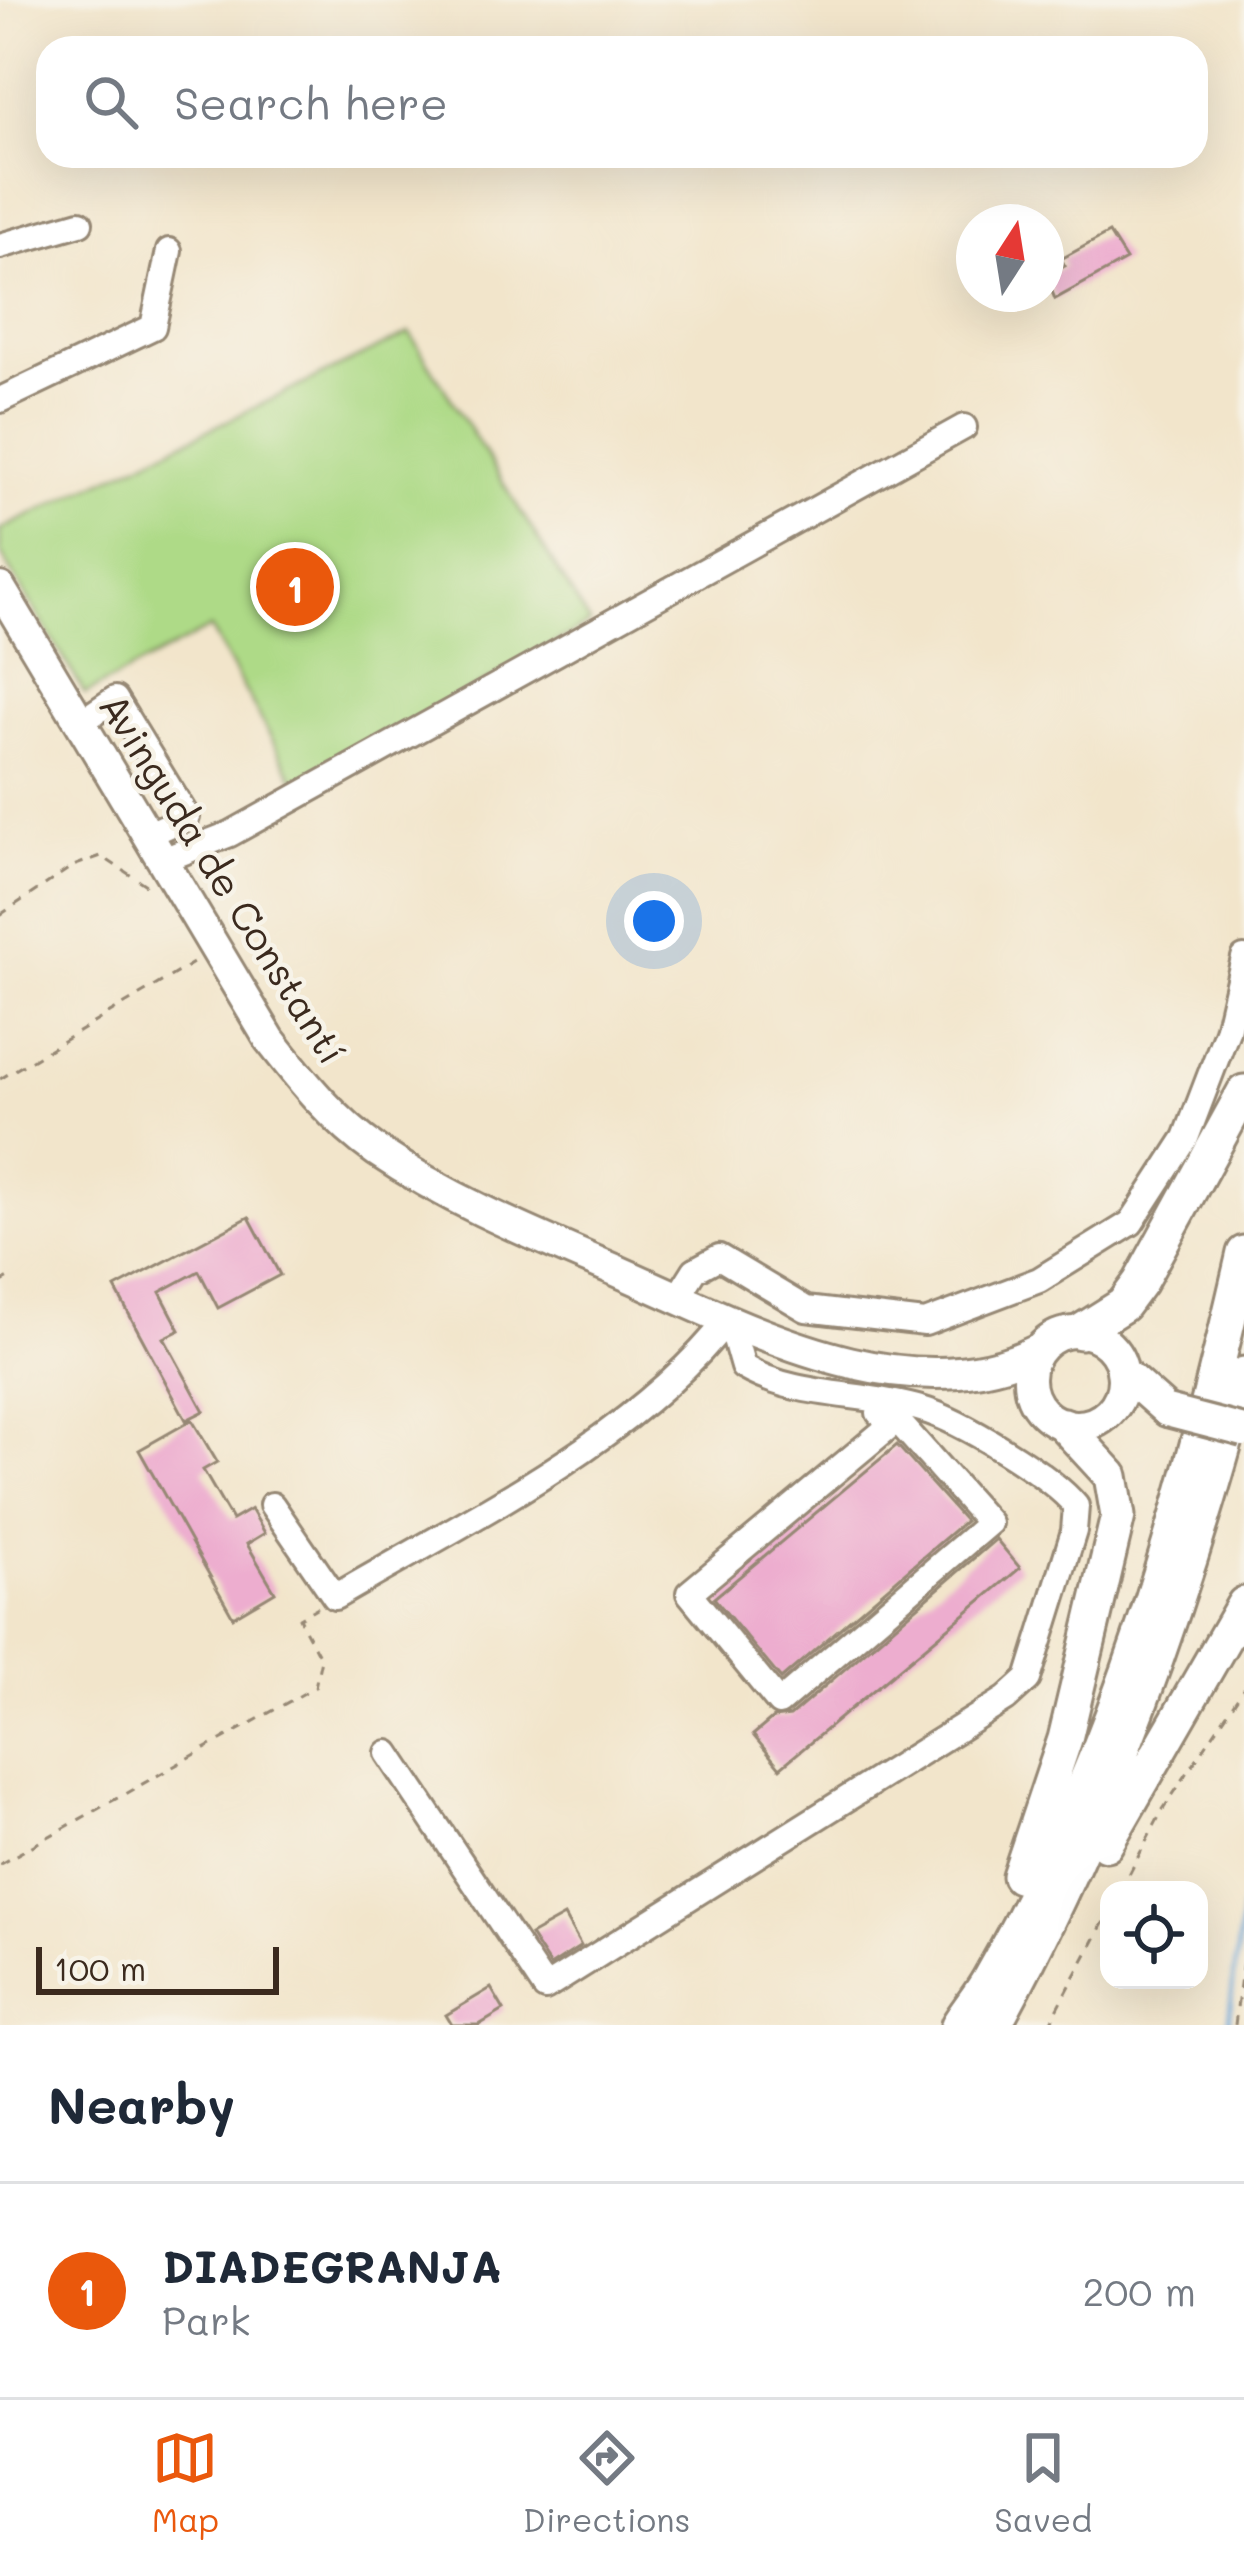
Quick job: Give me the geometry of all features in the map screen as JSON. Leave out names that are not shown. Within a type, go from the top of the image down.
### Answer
[{"type":"highway","points":[[1080,1332],[1123,1305],[1140,1282],[1244,1092]]},
{"type":"highway","points":[[972,2022],[1124,1684],[1169,1552],[1244,1253]]},
{"type":"highway","points":[[972,2022],[1095,1823],[1198,1547],[1244,1374]]},
{"type":"highway","points":[[972,2022],[1049,1792],[1118,1516],[1111,1476],[1064,1424]]},
{"type":"highway","points":[[1009,2025],[1158,1746],[1244,1604]]},
{"type":"main road","name":"Avinguda de Constantí","points":[[0,588],[270,1040],[317,1100],[373,1148],[468,1206],[730,1318],[852,1361],[955,1372]]},
{"type":"main road","points":[[955,1372],[1001,1366],[1050,1339],[1080,1332],[1108,1345],[1122,1372],[1167,1411]]},
{"type":"main road","points":[[1035,1402],[1028,1378],[1038,1349]]},
{"type":"main road","points":[[955,1372],[1007,1386],[1064,1424],[1094,1422],[1107,1414],[1167,1411],[1244,1431]]},
{"type":"main road","points":[[1107,1414],[1122,1387],[1122,1372]]},
{"type":"lane","points":[[0,246],[80,223]]},
{"type":"lane","points":[[0,400],[153,327],[169,251]]},
{"type":"lane","points":[[155,847],[230,834],[964,427]]},
{"type":"lane","points":[[81,722],[115,700],[187,817],[155,847]]},
{"type":"lane","points":[[678,1297],[695,1270],[719,1257],[806,1309],[925,1323],[1039,1280],[1131,1222],[1186,1138],[1227,1030],[1244,958]]},
{"type":"lane","points":[[388,1753],[545,1988],[1006,1699],[1028,1679],[1074,1531],[1076,1506],[1057,1481],[923,1409],[889,1411],[773,1384],[742,1367],[730,1318]]},
{"type":"lane","points":[[272,1504],[335,1597],[548,1472],[693,1365],[730,1318]]},
{"type":"lane","points":[[889,1411],[989,1523],[779,1703],[689,1592],[889,1411]]},
{"type":"path","points":[[0,915],[73,866],[101,856],[125,867],[177,909],[188,903]]},
{"type":"path","points":[[0,1079],[215,950]]},
{"type":"path","points":[[0,1283],[10,1277]]},
{"type":"path","points":[[0,1864],[315,1687],[321,1659],[299,1618],[335,1597]]},
{"type":"path","points":[[1125,1881],[1162,1811],[1244,1688]]},
{"type":"path","points":[[1049,2025],[1100,1929]]},
{"type":"path","points":[[1235,2025],[1244,1951]]},
{"type":"green space","points":[[410,333],[590,623],[299,788],[210,628],[85,694],[0,552],[0,530]]},
{"type":"building","points":[[1109,233],[1126,260],[1064,294],[1064,257]]},
{"type":"building","points":[[249,1217],[280,1275],[218,1308],[199,1271],[160,1292],[180,1330],[164,1338],[204,1411],[186,1420],[115,1288]]},
{"type":"building","points":[[192,1420],[217,1462],[203,1470],[232,1520],[251,1509],[265,1533],[247,1544],[275,1592],[233,1617],[139,1450]]},
{"type":"building","points":[[897,1445],[965,1521],[781,1679],[714,1598]]},
{"type":"building","points":[[996,1539],[1020,1568],[780,1768],[753,1735],[773,1718],[790,1716]]},
{"type":"building","points":[[564,1916],[581,1946],[550,1966],[530,1935]]},
{"type":"building","points":[[491,1988],[504,2010],[479,2025],[452,2025],[446,2015]]},
{"type":"waterway","points":[[1228,2025],[1244,1894]]},
{"type":"place","name":"DIADEGRANJA","points":[[295,587]]}]
